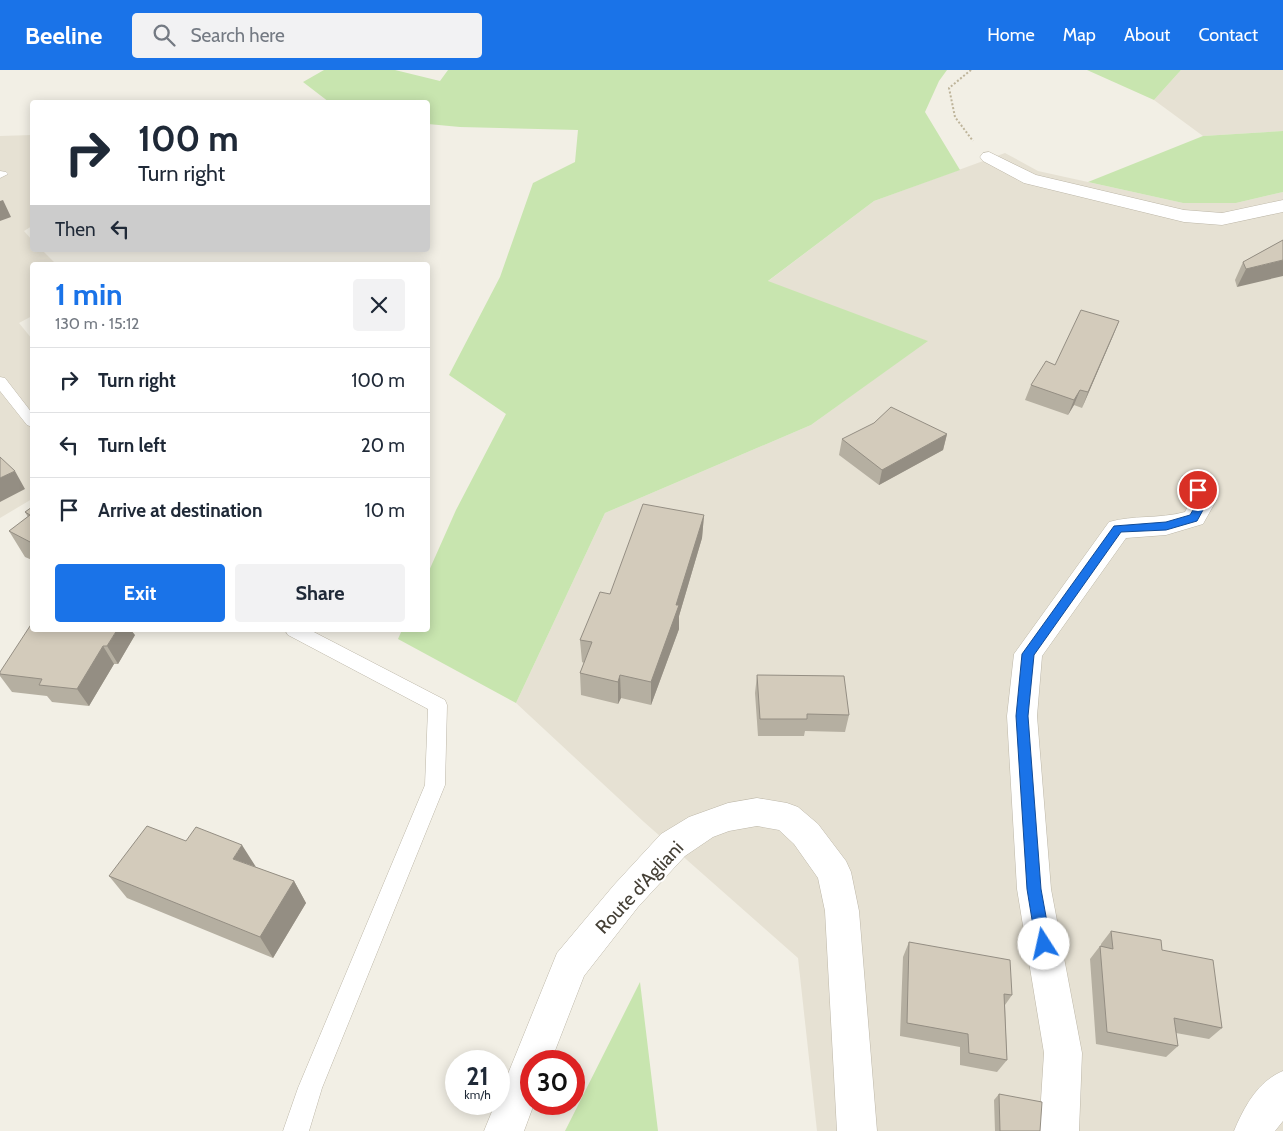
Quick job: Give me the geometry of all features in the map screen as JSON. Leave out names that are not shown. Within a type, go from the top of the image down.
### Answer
[{"type":"street","points":[[989,157],[1030,180],[1184,216],[1222,219],[1283,206]]},
{"type":"street","points":[[1059,1131],[1064,1052],[1034,889],[1022,725],[1028,654],[1118,529],[1166,526],[1194,518],[1204,499],[1191,482]]},
{"type":"street","name":"Route d'Agliani","points":[[537,1050],[570,965],[626,896],[673,845],[701,827],[728,817],[758,812],[787,817],[806,834],[834,872],[842,911],[857,1131]]},
{"type":"street","points":[[1254,1131],[1259,1120],[1280,1091],[1283,1090]]},
{"type":"street","name":"Route d'Agliani","points":[[504,1131],[520,1092]]},
{"type":"lane","points":[[0,381],[30,419]]},
{"type":"lane","points":[[296,1131],[310,1088],[435,785],[438,705],[298,632]]},
{"type":"path","points":[[971,70],[949,88],[950,109],[960,127],[989,157]]},
{"type":"shaded area","points":[[1181,70],[1283,70],[1283,131],[1203,136],[1154,100]]},
{"type":"shaded area","points":[[30,135],[30,227],[24,231],[30,238],[30,252],[44,252],[54,262],[30,262],[30,317],[19,323],[30,337],[30,500],[0,518],[0,136]]},
{"type":"shaded area","points":[[1005,153],[1038,171],[1183,203],[1236,203],[1283,192],[1283,1131],[817,1131],[798,958],[644,822],[516,703],[605,513],[811,425],[927,341],[767,282],[874,201]]},
{"type":"green space","points":[[324,70],[395,70],[440,81],[448,70],[947,70],[939,81],[925,112],[960,170],[874,201],[768,281],[928,341],[811,425],[605,513],[516,703],[398,639],[401,632],[430,632],[430,568],[456,510],[506,414],[449,375],[500,277],[533,183],[575,162],[578,130],[460,127],[430,124],[430,100],[326,100],[303,82]]},
{"type":"green space","points":[[1087,70],[1181,70],[1154,100]]},
{"type":"green space","points":[[1283,131],[1283,192],[1236,203],[1183,203],[1088,182],[1203,136]]},
{"type":"green space","points":[[640,982],[658,1131],[565,1131],[573,1115],[585,1115],[585,1091]]},
{"type":"building","points":[[1283,240],[1283,260],[1246,269],[1243,262]]},
{"type":"building","points":[[1081,310],[1119,321],[1088,392],[1080,390],[1074,400],[1031,385],[1046,361],[1055,365]]},
{"type":"building","points":[[891,407],[947,434],[882,470],[842,439],[874,423]]},
{"type":"building","points":[[0,457],[15,471],[0,478]]},
{"type":"building","points":[[643,504],[704,515],[676,605],[679,605],[651,682],[620,675],[618,682],[580,673],[592,642],[580,640],[600,592],[610,594]]},
{"type":"building","points":[[30,508],[30,515],[25,512]]},
{"type":"building","points":[[30,515],[30,542],[9,531]]},
{"type":"building","points":[[30,626],[30,632],[116,632],[107,646],[103,646],[77,689],[39,685],[42,679],[0,674]]},
{"type":"building","points":[[757,675],[844,676],[849,715],[807,714],[807,719],[760,719]]},
{"type":"building","points":[[147,826],[186,841],[196,827],[242,845],[233,859],[294,881],[260,937],[109,876]]},
{"type":"building","points":[[1111,931],[1161,940],[1162,950],[1213,960],[1222,1028],[1174,1018],[1178,1046],[1107,1032],[1100,946],[1113,949]]},
{"type":"building","points":[[909,942],[1010,960],[1012,995],[1004,994],[1007,1060],[969,1053],[968,1034],[907,1023]]},
{"type":"building","points":[[999,1094],[1042,1102],[1040,1131],[1000,1131]]},
{"type":"route","points":[[1044,944],[1034,889],[1022,716],[1028,654],[1118,529],[1166,526],[1194,518],[1204,499],[1198,490]]}]
